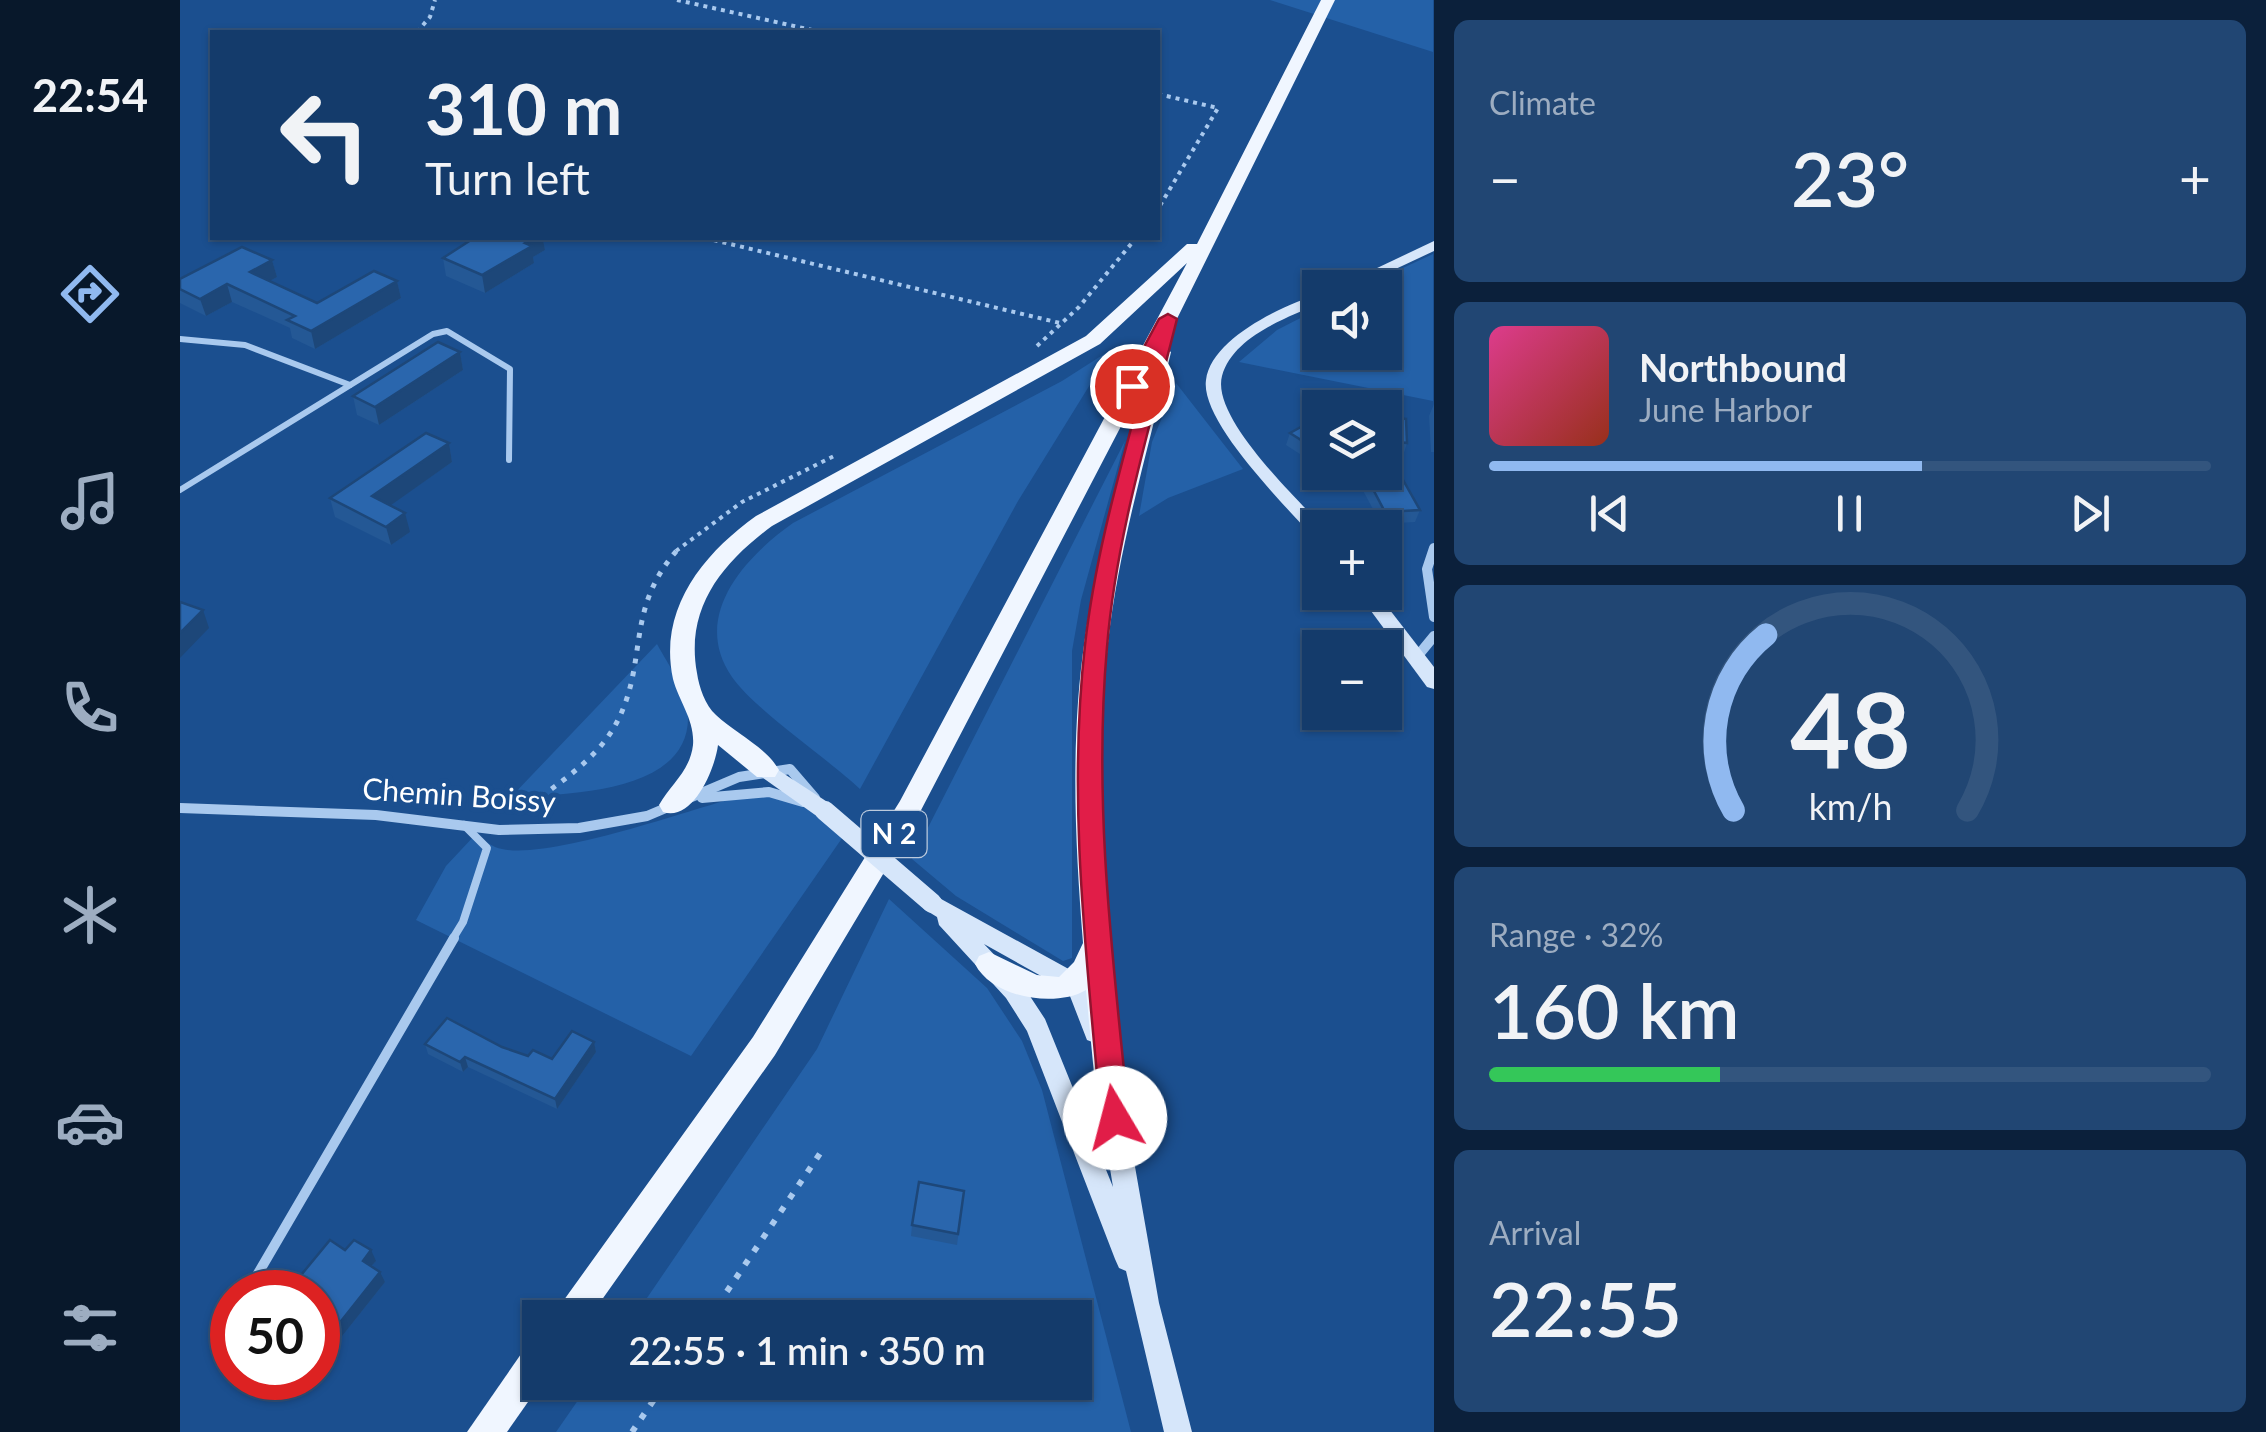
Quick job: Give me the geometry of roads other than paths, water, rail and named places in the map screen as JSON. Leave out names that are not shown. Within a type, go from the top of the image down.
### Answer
[{"type":"main road","name":"N 2","points":[[581,1300],[720,1110],[824,952],[957,721],[1168,319],[1207,234],[1328,0]]},
{"type":"main road","name":"N 2","points":[[1145,1303],[1038,1026],[989,964],[932,903],[825,811],[702,718],[681,658],[682,629],[692,594],[716,558],[764,522],[1093,340],[1207,234]]},
{"type":"main road","points":[[1381,270],[1434,245]]},
{"type":"main road","points":[[1302,307],[1231,349],[1213,380],[1216,400],[1229,427],[1302,513]]},
{"type":"main road","name":"N 2","points":[[1168,319],[1114,531],[1096,642],[1089,778],[1096,942],[1110,1084],[1145,1303],[1178,1432]]},
{"type":"main road","points":[[1380,610],[1434,682]]},
{"type":"main road","points":[[672,805],[692,784],[700,764],[706,740],[702,718]]},
{"type":"main road","name":"N 2","points":[[932,903],[1076,985],[1110,1084]]},
{"type":"main road","points":[[1076,985],[1089,969],[1096,942]]},
{"type":"main road","name":"N 2","points":[[989,964],[1030,986],[1064,990],[1076,985]]},
{"type":"main road","points":[[484,1432],[522,1380]]},
{"type":"street","points":[[1434,548],[1427,569],[1434,616]]},
{"type":"street","points":[[1416,658],[1434,636]]},
{"type":"street","name":"Chemin Boissy","points":[[180,808],[376,815],[499,830],[579,828],[647,816],[766,770]]},
{"type":"street","points":[[672,805],[712,796],[769,792],[825,811]]},
{"type":"lane","points":[[180,490],[433,334],[452,332],[510,369],[509,460]]},
{"type":"lane","points":[[180,339],[203,339],[275,355],[350,385]]},
{"type":"lane","points":[[260,1270],[463,922],[487,848],[464,825]]}]
